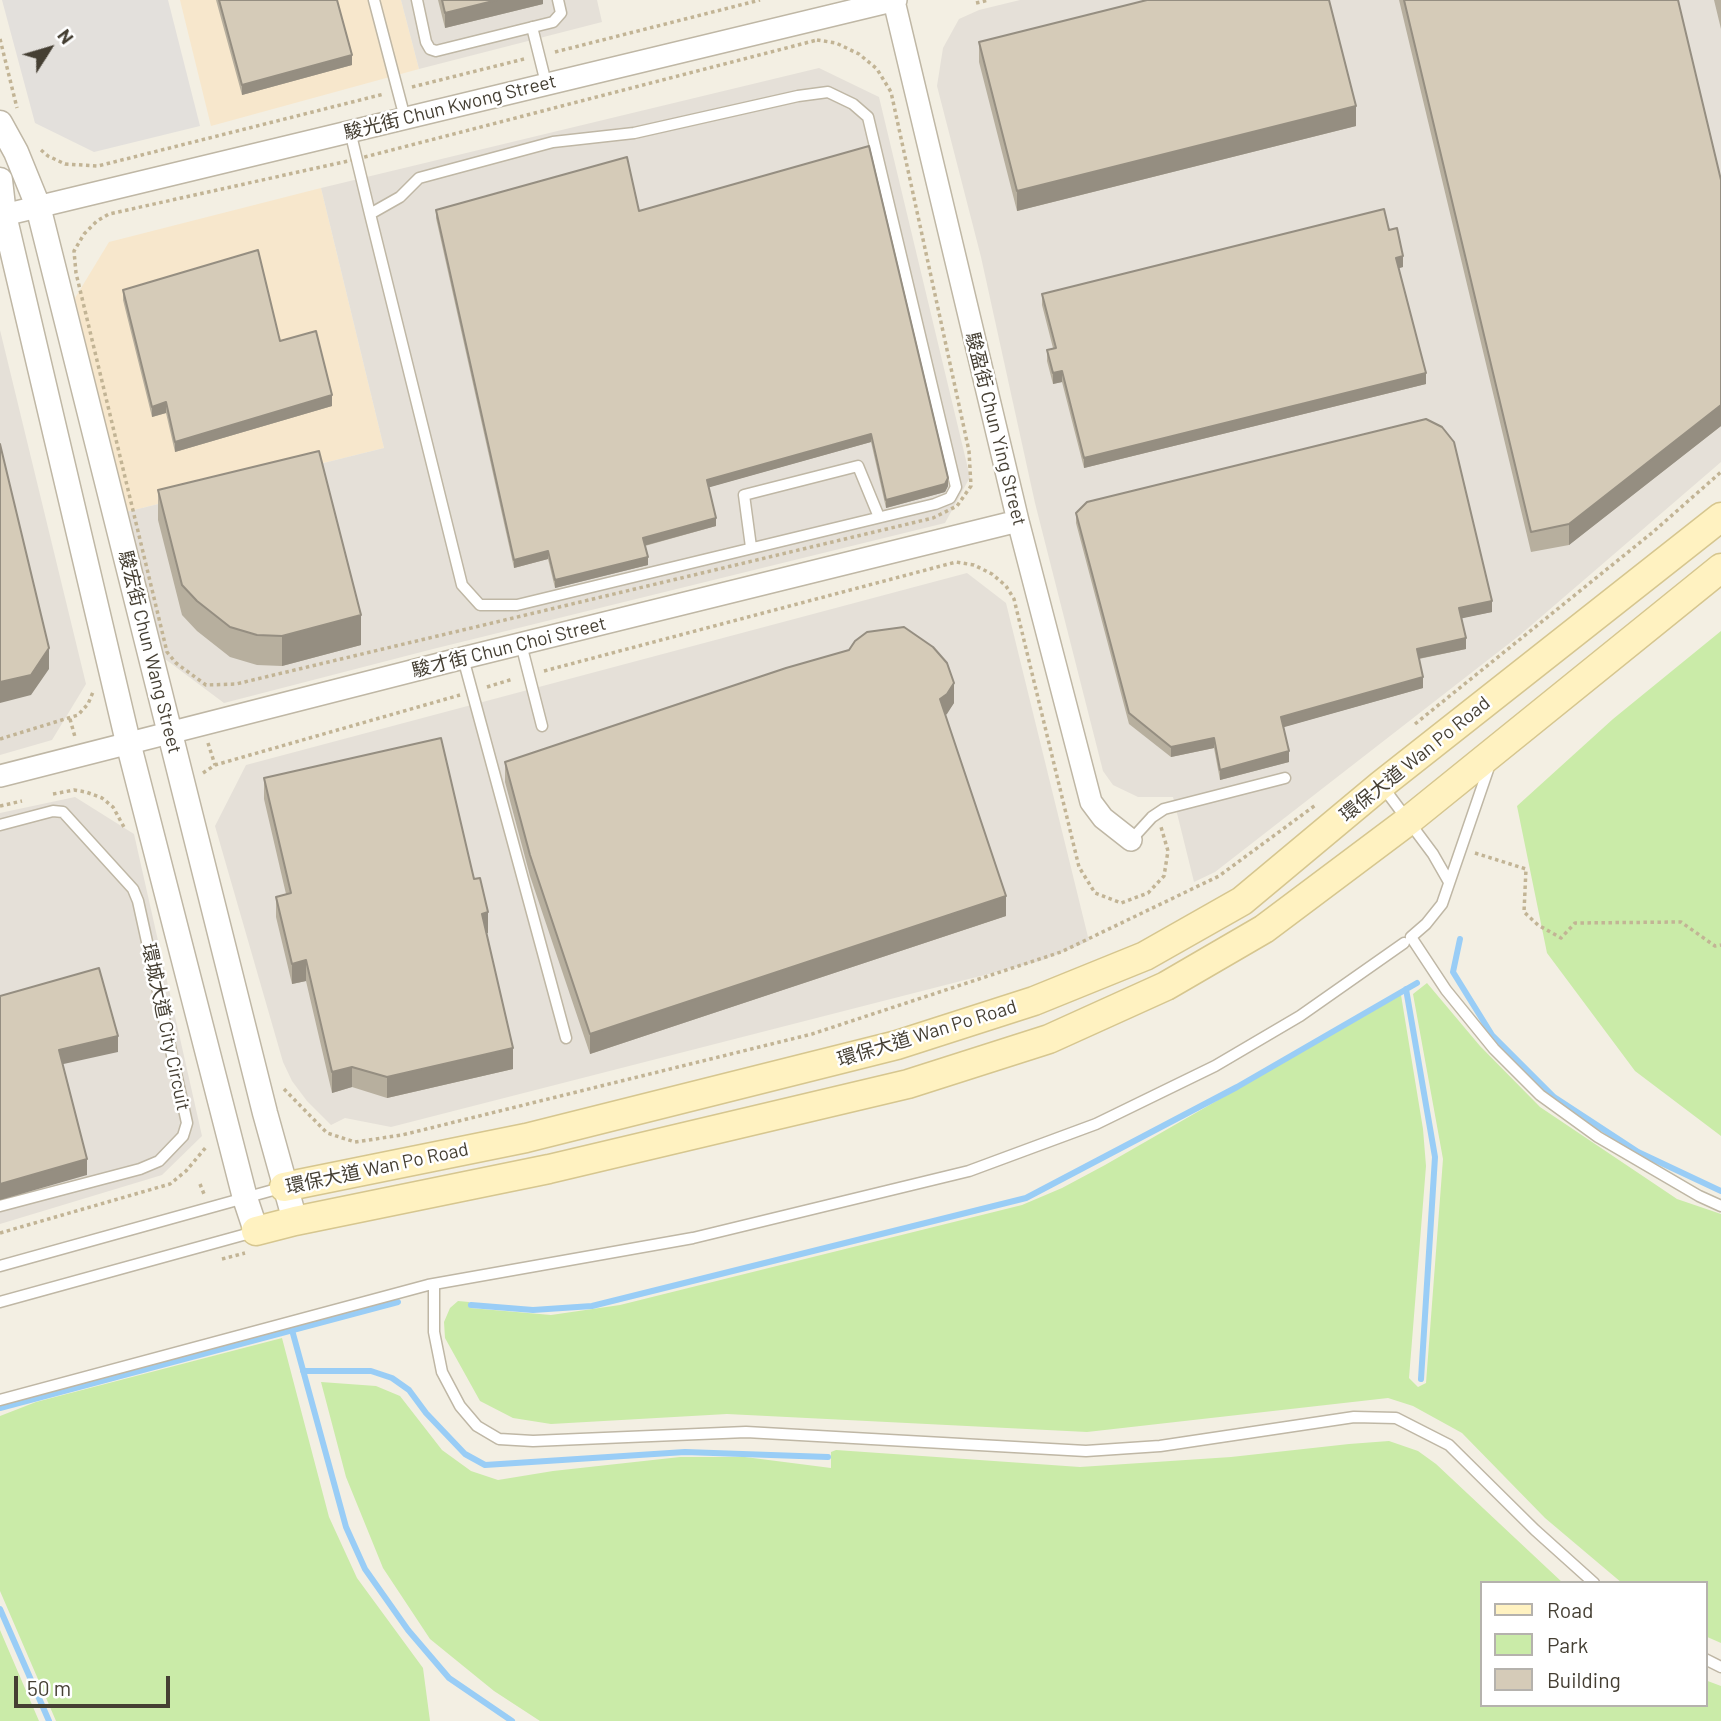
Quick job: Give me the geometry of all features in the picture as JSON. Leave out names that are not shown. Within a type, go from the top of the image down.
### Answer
[{"type":"main road","name":"環保大道 Wan Po Road","points":[[284,1187],[526,1138],[897,1045],[1034,1001],[1145,956],[1242,901],[1381,785],[1721,517]]},
{"type":"main road","name":"環保大道 Wan Po Road","points":[[256,1231],[549,1169],[908,1084],[1049,1039],[1166,986],[1264,929],[1408,821],[1721,568]]},
{"type":"street","name":"駿光街 Chun Kwong Street","points":[[4,215],[895,0]]},
{"type":"street","name":"駿盈街 Chun Ying Street","points":[[895,0],[1018,522],[1091,802],[1103,818],[1131,839]]},
{"type":"street","name":"駿宏街 Chun Wang Street","points":[[10,120],[16,152],[38,206],[284,1187],[295,1221]]},
{"type":"street","points":[[0,180],[4,215],[128,742],[245,1198],[256,1231]]},
{"type":"street","name":"駿才街 Chun Choi Street","points":[[0,776],[463,658],[1018,522]]},
{"type":"lane","points":[[374,0],[405,118]]},
{"type":"lane","points":[[417,0],[426,42],[430,49],[436,51],[558,19],[561,13],[558,0]]},
{"type":"lane","points":[[532,27],[546,83]]},
{"type":"lane","points":[[350,131],[370,214],[462,585],[480,605],[517,605],[935,504],[950,498],[956,487],[868,117],[853,104],[828,92],[798,96],[634,133],[553,142],[419,178],[400,197],[370,214]]},
{"type":"lane","points":[[751,547],[744,495],[858,466],[879,517]]},
{"type":"lane","points":[[521,644],[542,726]]},
{"type":"lane","points":[[463,658],[470,692],[566,1038]]},
{"type":"lane","points":[[1494,752],[1442,904],[1411,937],[1446,990],[1494,1049],[1540,1095],[1598,1137],[1721,1206]]},
{"type":"lane","points":[[1131,839],[1152,817],[1164,809],[1285,778]]},
{"type":"lane","points":[[1381,785],[1433,854],[1449,882]]},
{"type":"lane","name":"環城大道 City Circuit","points":[[0,825],[53,811],[63,812],[133,888],[187,1124],[183,1136],[159,1161],[140,1169],[0,1206]]},
{"type":"lane","points":[[0,1400],[434,1284],[693,1238],[969,1171],[1096,1124],[1214,1066],[1300,1016],[1404,943]]},
{"type":"lane","name":"環保大道 Wan Po Road","points":[[0,1266],[284,1187]]},
{"type":"lane","name":"環保大道 Wan Po Road","points":[[0,1302],[256,1231]]},
{"type":"lane","points":[[434,1284],[434,1332],[442,1372],[460,1406],[477,1426],[499,1440],[533,1441],[746,1432],[1086,1451],[1160,1446],[1354,1417],[1396,1418],[1449,1445],[1535,1531],[1592,1581]]},
{"type":"path","points":[[39,148],[65,164],[98,166],[760,0]]},
{"type":"path","points":[[975,4],[989,0]]},
{"type":"path","points":[[0,39],[10,120]]},
{"type":"path","points":[[109,214],[357,159],[817,40],[836,43],[859,54],[877,69],[891,92],[972,470]]},
{"type":"path","points":[[1409,730],[1653,532],[1721,472]]},
{"type":"path","points":[[215,765],[529,675],[956,562],[974,565],[992,574]]},
{"type":"path","points":[[167,652],[176,663],[206,685],[222,685]]},
{"type":"path","points":[[0,739],[78,715],[88,704],[93,690]]},
{"type":"path","points":[[59,792],[86,792],[102,798],[113,807]]},
{"type":"path","points":[[296,1104],[327,1133],[355,1142],[402,1135],[812,1034],[1061,952],[1219,876],[1324,799]]},
{"type":"path","points":[[1462,849],[1526,869],[1524,912],[1538,925],[1561,938],[1575,923],[1681,922],[1715,946],[1721,945]]},
{"type":"path","points":[[0,1233],[170,1184],[186,1171],[209,1144]]},
{"type":"shaded area","points":[[2,0],[168,0],[200,126],[94,152],[35,123]]},
{"type":"shaded area","points":[[180,0],[401,0],[419,69],[211,126]]},
{"type":"shaded area","points":[[401,0],[597,0],[602,22],[419,69]]},
{"type":"shaded area","points":[[1020,0],[1721,0],[1721,462],[1520,635],[1215,872],[1194,882],[1173,797],[1138,797],[1113,785],[1103,771],[1035,503],[981,257],[937,86],[943,48],[959,19],[979,10]]},
{"type":"shaded area","points":[[819,68],[879,97],[970,477],[945,523],[224,703],[165,659],[126,512],[384,448],[321,188]]},
{"type":"shaded area","points":[[321,188],[384,448],[126,512],[75,298],[109,242]]},
{"type":"shaded area","points":[[0,330],[86,684],[52,740],[0,755]]},
{"type":"shaded area","points":[[967,573],[1006,603],[1089,941],[1043,960],[391,1127],[345,1118],[331,1125],[307,1101],[292,1081],[283,1062],[215,826],[246,765]]},
{"type":"shaded area","points":[[75,797],[134,834],[202,1136],[162,1175],[0,1224],[0,813]]},
{"type":"green space","points":[[1721,631],[1721,1136],[1635,1071],[1547,953],[1517,806],[1613,719]]},
{"type":"green space","points":[[1427,983],[1480,1046],[1540,1107],[1677,1199],[1721,1214],[1721,1643],[1707,1637],[1707,1581],[1620,1581],[1545,1518],[1462,1433],[1413,1406],[1388,1398],[1087,1432],[727,1414],[551,1424],[513,1418],[480,1401],[445,1338],[444,1322],[450,1308],[458,1301],[469,1302],[470,1308],[551,1315],[620,1305],[1022,1205],[1105,1165],[1401,995],[1423,1129],[1426,1166],[1409,1378],[1418,1387],[1426,1383],[1443,1159],[1413,994]]},
{"type":"green space","points":[[282,1338],[329,1517],[357,1578],[423,1668],[430,1721],[56,1721],[0,1591],[0,1416],[36,1402]]},
{"type":"green space","points":[[321,1382],[376,1386],[400,1396],[442,1450],[471,1471],[498,1480],[680,1457],[745,1457],[831,1468],[831,1452],[836,1450],[1080,1467],[1231,1457],[1389,1441],[1418,1451],[1436,1464],[1561,1581],[1480,1581],[1480,1707],[1707,1707],[1707,1681],[1721,1686],[1721,1721],[540,1721],[494,1691],[430,1639],[383,1568],[346,1477]]},
{"type":"green space","points":[[0,1630],[39,1721],[0,1721]]},
{"type":"building","points":[[219,0],[337,0],[352,55],[242,85]]},
{"type":"building","points":[[442,0],[497,0],[445,13]]},
{"type":"building","points":[[1147,0],[1329,0],[1356,106],[1017,191],[979,42]]},
{"type":"building","points":[[1404,0],[1678,0],[1721,180],[1721,405],[1569,524],[1531,532]]},
{"type":"building","points":[[869,146],[948,478],[945,484],[886,500],[871,434],[707,480],[716,518],[643,538],[648,557],[555,580],[548,551],[514,560],[436,210],[627,157],[639,211]]},
{"type":"building","points":[[1384,209],[1389,230],[1397,228],[1403,256],[1396,258],[1426,373],[1084,458],[1062,371],[1053,373],[1047,350],[1056,348],[1042,294]]},
{"type":"building","points":[[258,250],[280,341],[316,331],[332,395],[175,442],[166,402],[152,407],[123,290]]},
{"type":"building","points":[[1426,419],[1442,427],[1454,442],[1492,601],[1459,608],[1466,638],[1417,649],[1423,677],[1281,717],[1289,751],[1220,770],[1214,738],[1171,747],[1129,713],[1076,513],[1087,502]]},
{"type":"building","points":[[0,444],[49,648],[31,675],[0,682]]},
{"type":"building","points":[[319,451],[361,615],[282,636],[257,635],[230,627],[197,601],[182,585],[158,490]]},
{"type":"building","points":[[904,627],[933,647],[947,663],[954,683],[940,699],[1006,896],[590,1034],[530,855],[505,762],[786,668],[849,650],[855,641],[867,632]]},
{"type":"building","points":[[441,738],[474,879],[480,878],[488,912],[482,914],[513,1048],[387,1077],[352,1067],[332,1072],[306,960],[292,964],[276,897],[291,893],[264,778]]},
{"type":"building","points":[[99,968],[118,1036],[59,1050],[87,1159],[0,1184],[0,996]]},
{"type":"waterway","points":[[1460,939],[1453,972],[1492,1035],[1554,1097],[1638,1152],[1721,1191]]},
{"type":"waterway","points":[[471,1305],[533,1310],[592,1306],[1026,1198],[1237,1087],[1417,983]]},
{"type":"waterway","points":[[1406,989],[1435,1157],[1421,1379]]},
{"type":"waterway","points":[[0,1408],[398,1302]]},
{"type":"waterway","points":[[292,1330],[346,1527],[365,1569],[408,1630],[449,1678],[512,1721]]},
{"type":"waterway","points":[[303,1371],[371,1371],[392,1378],[409,1390],[426,1413],[465,1454],[485,1465],[685,1452],[828,1457]]},
{"type":"waterway","points":[[0,1609],[49,1721]]}]
